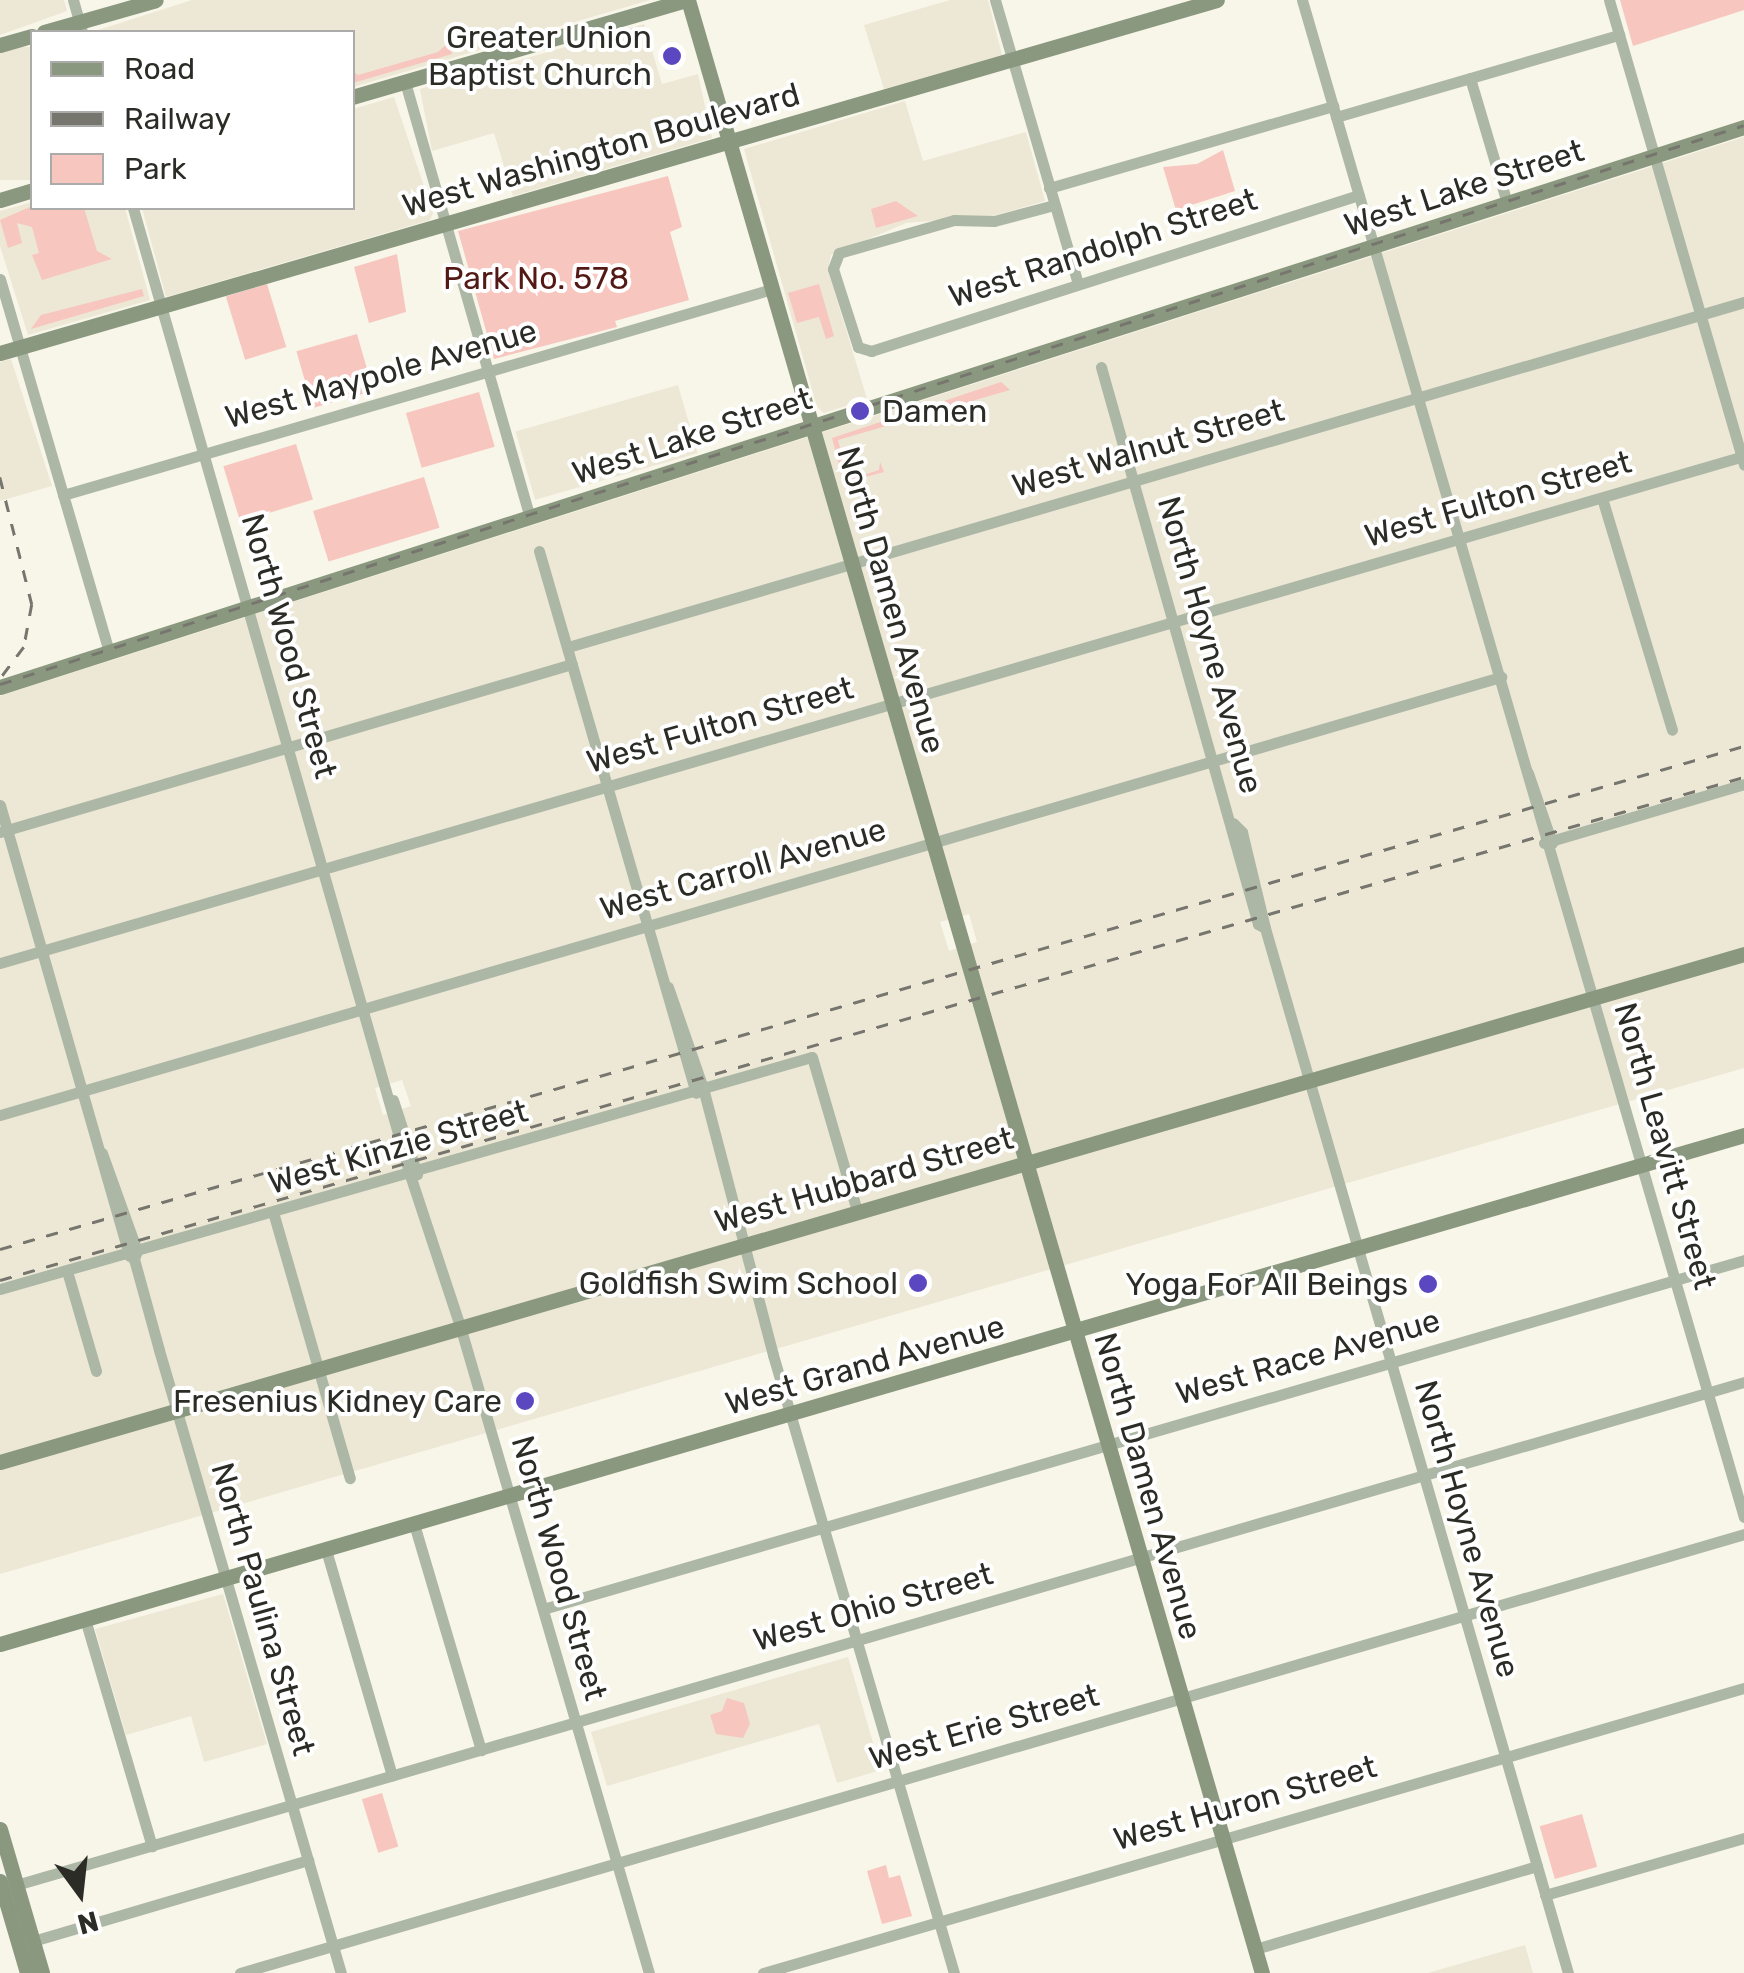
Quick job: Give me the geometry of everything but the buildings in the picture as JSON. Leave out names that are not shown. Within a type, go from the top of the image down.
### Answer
[{"type":"main road","points":[[80,28],[156,0]]},
{"type":"main road","points":[[355,96],[686,0]]},
{"type":"main road","name":"North Damen Avenue","points":[[686,0],[1262,1973]]},
{"type":"main road","name":"West Washington Boulevard","points":[[0,353],[1217,0]]},
{"type":"main road","points":[[0,45],[30,37]]},
{"type":"main road","name":"West Lake Street","points":[[0,686],[1744,127]]},
{"type":"main road","points":[[0,200],[30,191]]},
{"type":"main road","name":"West Hubbard Street","points":[[0,1460],[1744,954]]},
{"type":"main road","name":"West Grand Avenue","points":[[0,1644],[1744,1136]]},
{"type":"main road","points":[[0,1830],[5,1887],[27,1973]]},
{"type":"main road","points":[[5,1887],[33,1941],[42,1973]]},
{"type":"street","points":[[73,0],[80,28]]},
{"type":"street","points":[[995,0],[1078,284]]},
{"type":"street","name":"North Leavitt Street","points":[[1302,0],[1744,1518]]},
{"type":"street","points":[[1609,0],[1743,459]]},
{"type":"street","points":[[1049,188],[1619,35]]},
{"type":"street","points":[[1470,78],[1507,204]]},
{"type":"street","points":[[404,82],[530,517]]},
{"type":"street","name":"West Randolph Street","points":[[1054,205],[994,221],[954,220],[840,253],[833,269],[863,351],[1359,195]]},
{"type":"street","name":"North Wood Street","points":[[133,210],[649,1973]]},
{"type":"street","points":[[0,279],[109,652]]},
{"type":"street","name":"West Maypole Avenue","points":[[63,496],[772,289]]},
{"type":"street","name":"West Walnut Street","points":[[568,647],[1744,302]]},
{"type":"street","name":"North Hoyne Avenue","points":[[1101,366],[1234,823],[1242,832],[1264,928],[1568,1973]]},
{"type":"street","name":"West Fulton Street","points":[[0,963],[1743,459]]},
{"type":"street","points":[[1602,498],[1672,730]]},
{"type":"street","points":[[539,552],[954,1973]]},
{"type":"street","points":[[3,830],[572,664]]},
{"type":"street","name":"West Carroll Avenue","points":[[0,1115],[1501,677]]},
{"type":"street","points":[[1549,844],[1744,784]]},
{"type":"street","name":"North Paulina Street","points":[[0,805],[3,830],[43,950],[341,1973]]},
{"type":"street","name":"West Kinzie Street","points":[[0,1289],[812,1057],[857,1211]]},
{"type":"street","points":[[273,1212],[350,1478]]},
{"type":"street","name":"West Race Avenue","points":[[543,1609],[1744,1260]]},
{"type":"street","points":[[67,1271],[96,1372]]},
{"type":"street","name":"West Ohio Street","points":[[5,1887],[1744,1382]]},
{"type":"street","points":[[414,1524],[481,1750]]},
{"type":"street","name":"West Erie Street","points":[[240,1973],[1744,1534]]},
{"type":"street","points":[[326,1550],[392,1776]]},
{"type":"street","points":[[85,1619],[152,1846]]},
{"type":"street","name":"West Huron Street","points":[[763,1973],[1744,1688]]},
{"type":"street","points":[[1545,1895],[1744,1838]]},
{"type":"street","points":[[33,1941],[308,1860]]},
{"type":"street","points":[[1255,1949],[1536,1866]]},
{"type":"shaded area","points":[[0,0],[64,0],[67,11],[0,35]]},
{"type":"shaded area","points":[[192,0],[650,0],[355,86],[355,30],[98,30]]},
{"type":"shaded area","points":[[950,0],[988,0],[1002,55],[884,89],[864,25]]},
{"type":"shaded area","points":[[644,24],[662,84],[698,74],[712,138],[513,196],[494,133],[432,151],[420,89]]},
{"type":"shaded area","points":[[0,47],[30,47],[30,180],[0,180]]},
{"type":"shaded area","points":[[394,97],[433,213],[430,220],[166,297],[143,210],[355,210],[355,108]]},
{"type":"shaded area","points":[[905,101],[923,161],[1026,132],[1045,201],[992,216],[906,223],[831,255],[828,270],[867,399],[824,413],[817,407],[744,149]]},
{"type":"shaded area","points":[[1744,137],[1744,1068],[0,1574],[0,696]],"holes":[[[969,914],[977,942],[949,951],[940,922]],[[402,1080],[411,1106],[383,1115],[375,1088]]]},
{"type":"shaded area","points":[[30,203],[30,210],[126,210],[150,300],[28,335],[0,246],[0,211]]},
{"type":"shaded area","points":[[11,359],[52,486],[0,501],[0,362]]},
{"type":"shaded area","points":[[678,385],[698,453],[535,500],[516,432]]},
{"type":"shaded area","points":[[223,1594],[267,1744],[204,1762],[191,1716],[126,1735],[95,1629]]},
{"type":"shaded area","points":[[848,1657],[881,1770],[837,1783],[819,1724],[607,1786],[591,1732]]},
{"type":"shaded area","points":[[1525,1945],[1533,1973],[1428,1973]]},
{"type":"green space","points":[[1620,0],[1744,0],[1744,10],[1633,46]]},
{"type":"green space","points":[[449,42],[452,54],[355,82],[355,73],[358,75],[438,52]]},
{"type":"green space","points":[[1223,150],[1235,191],[1176,210],[1163,167],[1197,164]]},
{"type":"green space","name":"Park No. 578","points":[[668,176],[682,227],[670,232],[689,300],[615,321],[617,327],[494,359],[458,231]]},
{"type":"green space","points":[[896,201],[918,216],[876,228],[871,209]]},
{"type":"green space","points":[[30,207],[30,210],[85,210],[97,251],[112,259],[42,280],[32,255],[39,253],[32,227],[17,223],[22,243],[8,248],[0,220]]},
{"type":"green space","points":[[397,254],[406,312],[369,323],[354,267]]},
{"type":"green space","points":[[267,284],[286,347],[245,360],[226,297]]},
{"type":"green space","points":[[819,284],[834,336],[826,339],[819,317],[797,323],[788,293]]},
{"type":"green space","points":[[142,289],[144,296],[31,329],[41,315]]},
{"type":"green space","points":[[357,334],[373,391],[313,408],[296,351]]},
{"type":"green space","points":[[1001,382],[1010,390],[838,440],[847,471],[854,469],[857,477],[879,470],[880,462],[884,472],[854,480],[843,479],[832,438]]},
{"type":"green space","points":[[479,392],[495,447],[422,468],[406,413]]},
{"type":"green space","points":[[296,444],[313,499],[240,522],[223,466]]},
{"type":"green space","points":[[424,477],[439,528],[329,562],[313,511]]},
{"type":"green space","points":[[727,1698],[744,1703],[750,1724],[743,1738],[716,1734],[710,1715],[722,1711]]},
{"type":"green space","points":[[382,1793],[398,1847],[378,1853],[362,1799]]},
{"type":"green space","points":[[1582,1814],[1597,1867],[1555,1879],[1540,1826]]},
{"type":"green space","points":[[886,1865],[889,1878],[900,1875],[912,1916],[882,1924],[867,1871]]},
{"type":"railway","points":[[0,684],[1744,125]]},
{"type":"railway","points":[[0,477],[32,604],[24,647],[0,679]]},
{"type":"railway","points":[[0,1249],[1744,746]]},
{"type":"railway","points":[[0,1280],[1744,777]]},
{"type":"place","name":"Greater Union Baptist Church","points":[[672,56]]},
{"type":"place","name":"Damen","points":[[860,411]]},
{"type":"place","name":"Goldfish Swim School","points":[[918,1283]]},
{"type":"place","name":"Yoga For All Beings","points":[[1428,1284]]},
{"type":"place","name":"Fresenius Kidney Care","points":[[525,1401]]}]
